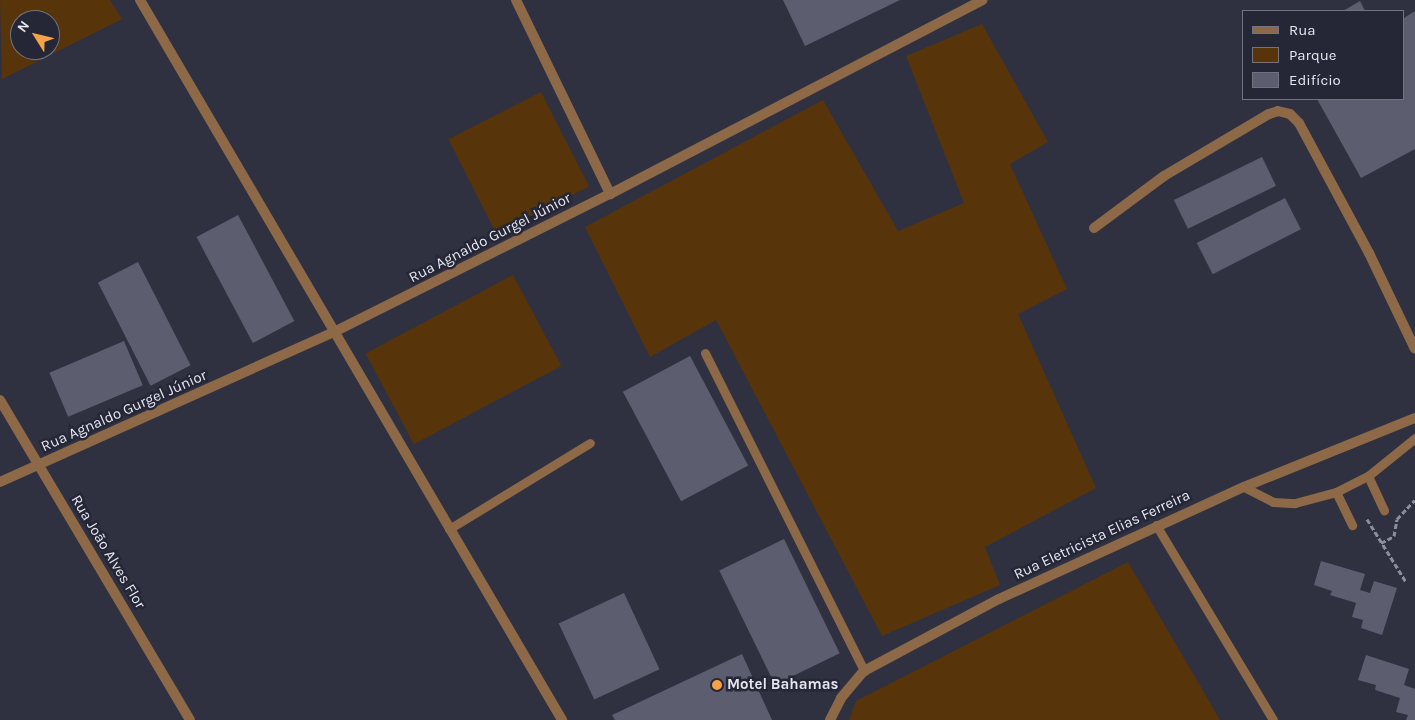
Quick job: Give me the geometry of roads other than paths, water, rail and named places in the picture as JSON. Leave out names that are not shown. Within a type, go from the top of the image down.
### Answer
[{"type":"street","points":[[140,0],[562,720]]},
{"type":"street","points":[[516,0],[610,194]]},
{"type":"street","name":"Rua Agnaldo Gurgel Júnior","points":[[0,482],[334,332],[610,194],[982,0]]},
{"type":"street","points":[[1094,228],[1164,176],[1269,114],[1278,111],[1290,114],[1299,122],[1360,236],[1415,349]]},
{"type":"street","name":"Rua João Alves Flor","points":[[0,400],[190,720]]},
{"type":"street","name":"Rua Eletricista Elias Ferreira","points":[[830,720],[841,698],[864,670],[999,599],[1156,525],[1244,487],[1415,418]]},
{"type":"lane","points":[[705,353],[864,670]]},
{"type":"lane","points":[[1244,487],[1272,502],[1295,503],[1336,492],[1368,476],[1415,438]]},
{"type":"lane","points":[[450,529],[590,443]]},
{"type":"lane","points":[[1368,476],[1384,510]]},
{"type":"lane","points":[[1336,492],[1352,525]]},
{"type":"lane","points":[[1156,525],[1273,720]]},
{"type":"place","name":"Motel Bahamas","points":[[717,685]]}]
